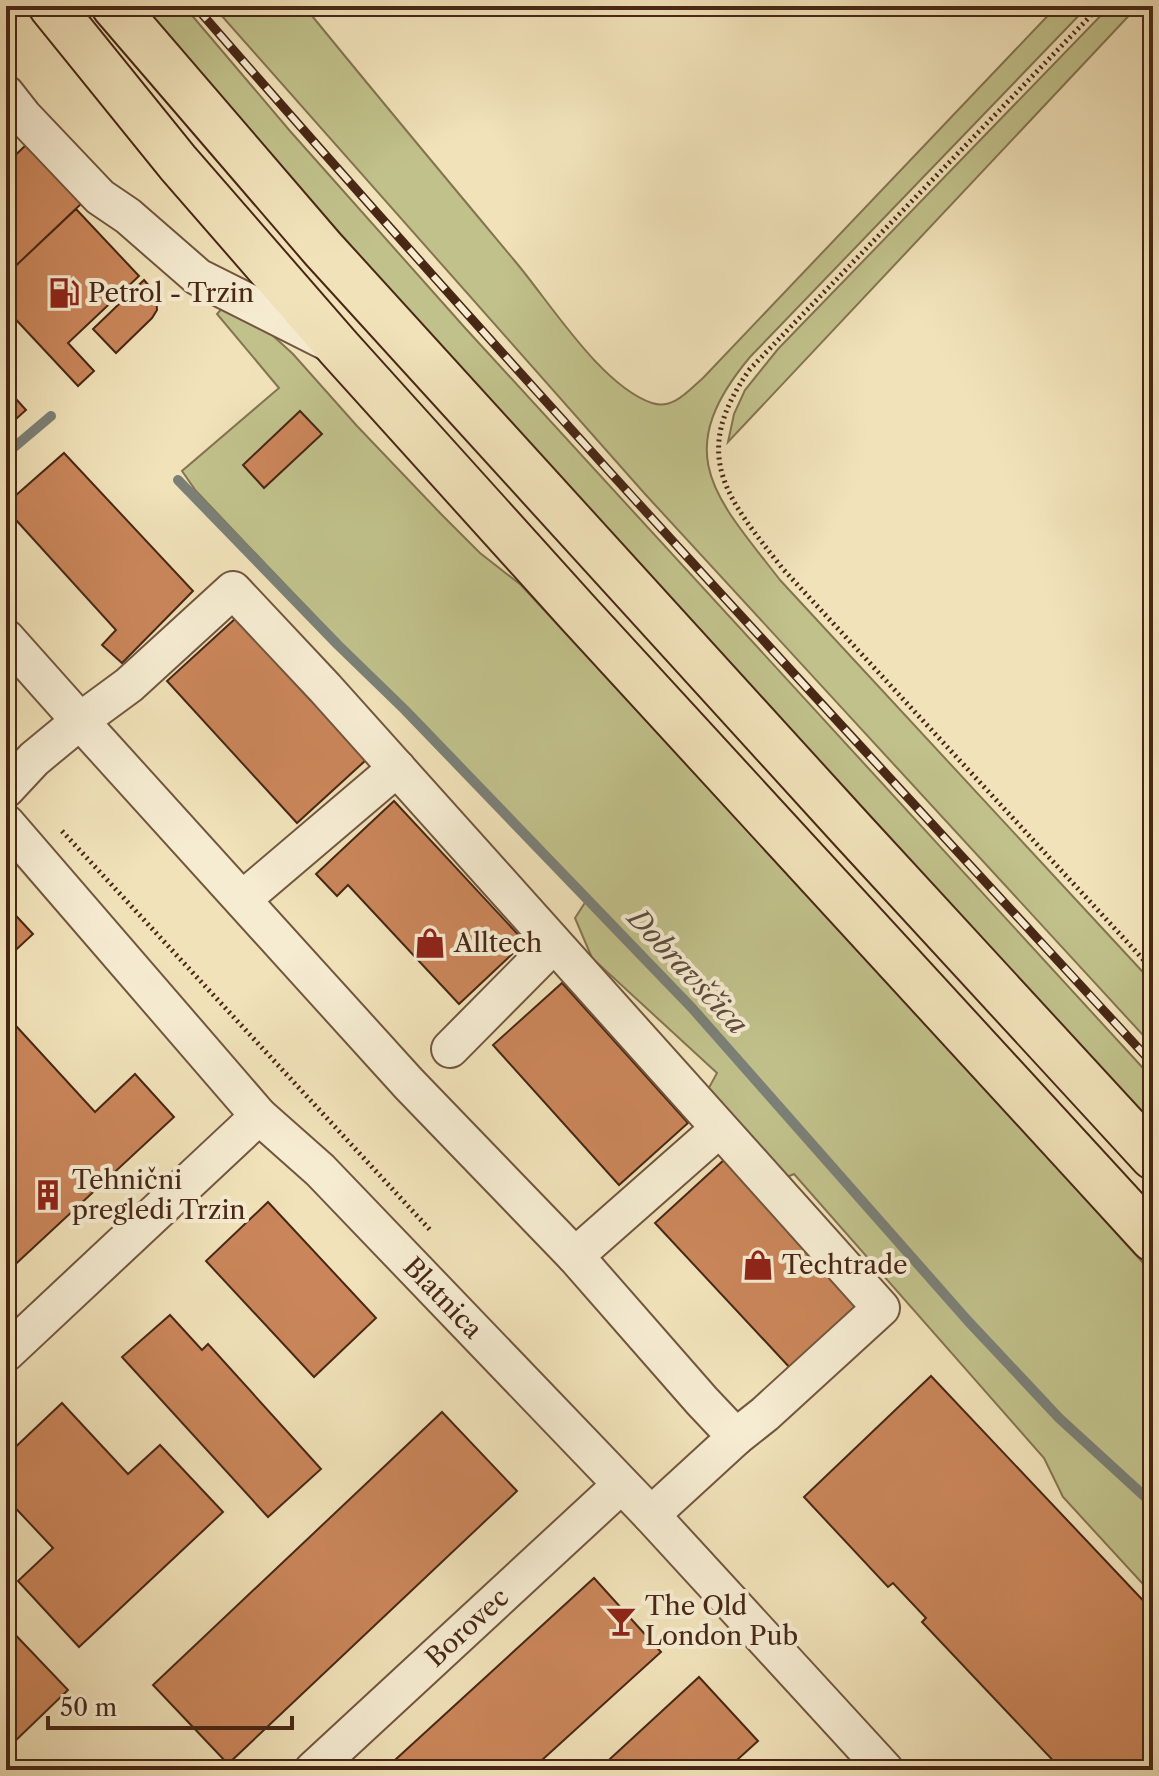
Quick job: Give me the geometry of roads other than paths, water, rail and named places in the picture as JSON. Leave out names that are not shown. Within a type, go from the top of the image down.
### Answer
[{"type":"main road","points":[[51,6],[178,163],[339,348],[1153,1239]]},
{"type":"main road","points":[[114,6],[365,295],[1153,1157]]},
{"type":"street","points":[[6,94],[100,197],[128,216],[198,277],[339,348]]},
{"type":"street","points":[[6,789],[34,759],[129,685],[233,590],[397,768],[881,1308],[651,1515]]},
{"type":"street","points":[[6,638],[409,1084],[575,1256],[736,1437]]},
{"type":"street","points":[[243,899],[397,768]]},
{"type":"street","name":"Blatnica","points":[[6,823],[259,1116],[320,1170],[651,1515],[866,1763]]},
{"type":"street","points":[[450,1049],[554,944]]},
{"type":"street","points":[[6,1353],[259,1116]]},
{"type":"street","points":[[575,1256],[719,1129]]},
{"type":"street","name":"Borovec","points":[[313,1770],[621,1485]]},
{"type":"waterway","points":[[6,454],[51,416]]},
{"type":"waterway","name":"Dobravščica","points":[[178,480],[692,1008],[968,1321],[1059,1418],[1153,1504]]},
{"type":"railway","points":[[195,6],[550,406],[1153,1064]]},
{"type":"place","name":"Petrol - Trzin","points":[[64,293]]},
{"type":"place","name":"Alltech","points":[[430,943]]},
{"type":"place","name":"Tehnični pregledi Trzin","points":[[48,1195]]},
{"type":"place","name":"Techtrade","points":[[758,1265]]},
{"type":"place","name":"The Old London Pub","points":[[621,1621]]}]
